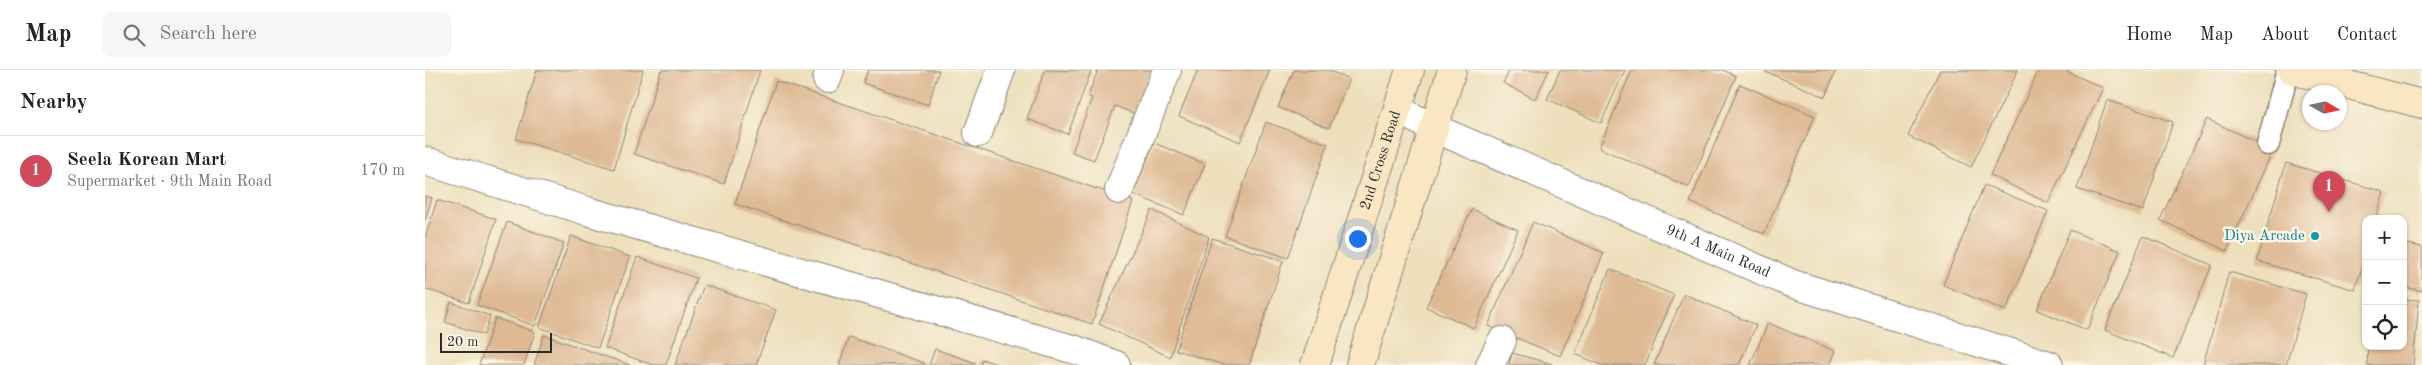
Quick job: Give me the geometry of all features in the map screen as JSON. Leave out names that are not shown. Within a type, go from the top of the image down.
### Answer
[{"type":"street","points":[[978,133],[1001,70]]},
{"type":"street","points":[[1119,190],[1167,70]]},
{"type":"street","name":"2nd Cross Road","points":[[1315,365],[1411,70]]},
{"type":"street","points":[[1360,365],[1452,70]]},
{"type":"street","points":[[2289,70],[2422,104]]},
{"type":"street","name":"9th A Main Road","points":[[1398,110],[1434,128],[1793,284],[2049,365]]},
{"type":"street","points":[[425,161],[587,211],[1076,350],[1116,365]]},
{"type":"street","points":[[1490,365],[1502,341]]},
{"type":"lane","points":[[2267,144],[2289,70]]},
{"type":"building","points":[[537,70],[643,70],[614,169],[516,139]]},
{"type":"building","points":[[661,70],[760,70],[724,184],[634,154]]},
{"type":"building","points":[[868,70],[939,70],[928,105],[863,83]]},
{"type":"building","points":[[1045,70],[1091,71],[1068,134],[1027,119]]},
{"type":"building","points":[[1098,70],[1154,70],[1138,115],[1115,106],[1094,160],[1072,152],[1092,98],[1088,96]]},
{"type":"building","points":[[1198,70],[1270,70],[1240,142],[1179,116]]},
{"type":"building","points":[[1294,70],[1328,70],[1349,79],[1329,128],[1278,107]]},
{"type":"building","points":[[1510,70],[1549,70],[1535,99],[1503,83]]},
{"type":"building","points":[[1560,70],[1625,70],[1601,123],[1547,99]]},
{"type":"building","points":[[1632,70],[1723,70],[1736,76],[1689,187],[1599,148]]},
{"type":"building","points":[[1762,70],[1836,70],[1825,97]]},
{"type":"building","points":[[1940,70],[2018,70],[1971,167],[1908,136]]},
{"type":"building","points":[[2039,70],[2064,70],[2103,88],[2048,203],[1990,175]]},
{"type":"building","points":[[776,81],[1133,201],[1092,324],[735,204]]},
{"type":"building","points":[[1740,84],[1815,116],[1764,234],[1690,202]]},
{"type":"building","points":[[2107,100],[2173,122],[2143,211],[2077,189]]},
{"type":"building","points":[[2207,119],[2273,150],[2227,251],[2160,220]]},
{"type":"building","points":[[1266,122],[1328,144],[1288,258],[1225,236]]},
{"type":"building","points":[[1154,143],[1205,164],[1184,215],[1133,194]]},
{"type":"building","name":"Diya Arcade","points":[[2286,163],[2384,192],[2377,215],[2362,215],[2362,267],[2355,290],[2257,261]]},
{"type":"building","points":[[1984,185],[2048,211],[2006,311],[1943,285]]},
{"type":"building","points":[[425,196],[432,198],[425,220]]},
{"type":"building","points":[[437,200],[496,219],[469,303],[425,289],[425,238]]},
{"type":"building","points":[[1472,209],[1518,230],[1474,328],[1426,307]]},
{"type":"building","points":[[1152,210],[1209,237],[1170,357],[1099,324]]},
{"type":"building","points":[[507,222],[564,243],[535,326],[477,305]]},
{"type":"building","points":[[1533,222],[1604,253],[1560,356],[1488,326]]},
{"type":"building","points":[[2070,230],[2120,251],[2087,330],[2037,310]]},
{"type":"building","points":[[571,236],[630,257],[598,348],[539,327]]},
{"type":"building","points":[[2143,236],[2212,265],[2173,358],[2105,330]]},
{"type":"building","points":[[1212,238],[1283,261],[1249,365],[1224,365],[1176,350]]},
{"type":"building","points":[[2407,244],[2422,247],[2422,291],[2407,288]]},
{"type":"building","points":[[637,257],[696,278],[666,365],[653,365],[605,348]]},
{"type":"building","points":[[1610,269],[1674,295],[1645,365],[1602,365],[1575,354]]},
{"type":"building","points":[[2229,272],[2306,294],[2286,365],[2203,365]]},
{"type":"building","points":[[704,285],[776,310],[756,365],[675,365]]},
{"type":"building","points":[[1684,294],[1756,325],[1739,365],[1654,365]]},
{"type":"building","points":[[2407,299],[2419,300],[2413,365],[2367,365],[2368,350],[2407,350]]},
{"type":"building","points":[[451,302],[490,316],[484,335],[445,322]]},
{"type":"building","points":[[495,318],[535,332],[524,365],[479,365]]},
{"type":"building","points":[[1768,323],[1835,351],[1829,365],[1750,365]]},
{"type":"building","points":[[544,335],[630,365],[534,365]]},
{"type":"building","points":[[849,337],[924,363],[924,365],[839,365]]},
{"type":"building","points":[[935,349],[976,363],[975,365],[929,365]]},
{"type":"building","points":[[1512,353],[1552,364],[1552,365],[1509,365]]},
{"type":"building","points":[[982,359],[999,365],[980,365]]},
{"type":"place","name":"Seela Korean Mart","points":[[2329,212]]},
{"type":"place","name":"Diya Arcade","points":[[2315,236]]}]
